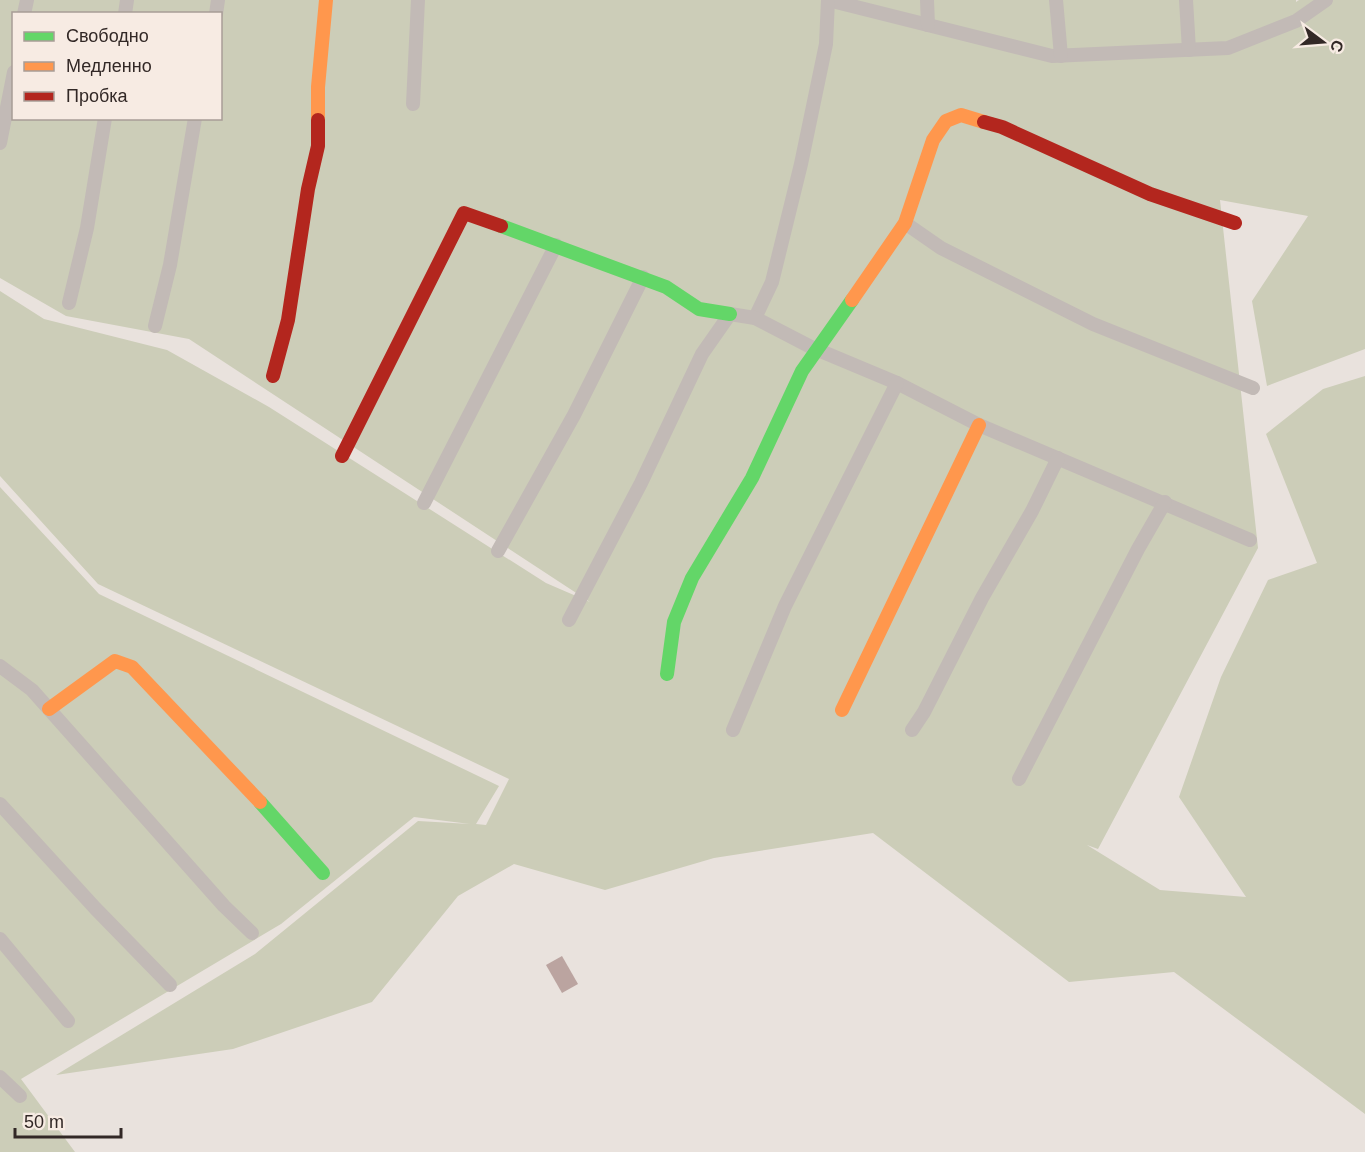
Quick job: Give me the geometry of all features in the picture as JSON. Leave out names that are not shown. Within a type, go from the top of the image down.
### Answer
[{"type":"street","points":[[273,376],[288,320],[308,189],[318,146],[318,87],[326,0]]},
{"type":"street","points":[[413,104],[418,0]]},
{"type":"street","points":[[755,318],[772,282],[801,164],[826,44],[828,0],[1052,56],[1061,56],[1228,48],[1296,21],[1326,0]]},
{"type":"street","points":[[927,0],[928,25]]},
{"type":"street","points":[[1056,0],[1061,56]]},
{"type":"street","points":[[1186,0],[1188,50]]},
{"type":"street","points":[[0,143],[12,82]]},
{"type":"street","points":[[667,674],[674,622],[692,578],[752,478],[802,371],[905,223],[933,140],[946,121],[961,115],[1002,127],[1150,194],[1235,223]]},
{"type":"street","points":[[69,303],[87,228],[105,120]]},
{"type":"street","points":[[155,326],[170,265],[195,120]]},
{"type":"street","points":[[342,456],[464,213],[666,286],[699,309],[755,318],[817,349],[897,383],[979,425],[1250,540]]},
{"type":"street","points":[[905,223],[940,248],[1093,324],[1253,388]]},
{"type":"street","points":[[424,503],[556,245]]},
{"type":"street","points":[[498,551],[574,415],[642,278]]},
{"type":"street","points":[[569,620],[640,483],[702,354],[730,314]]},
{"type":"street","points":[[733,730],[785,606],[897,383]]},
{"type":"street","points":[[842,710],[979,425]]},
{"type":"street","points":[[912,730],[924,712],[982,598],[1032,511],[1058,458]]},
{"type":"street","points":[[1019,779],[1138,549],[1165,502]]},
{"type":"street","points":[[49,709],[115,661],[132,667],[256,797],[324,873]]},
{"type":"street","points":[[0,666],[32,690],[224,906],[252,933]]},
{"type":"street","points":[[0,804],[95,908],[170,985]]},
{"type":"street","points":[[0,939],[68,1021]]},
{"type":"street","points":[[0,1077],[20,1096]]},
{"type":"green space","points":[[0,0],[1296,0],[1296,2],[1299,0],[1365,0],[1365,349],[1267,386],[1252,301],[1308,216],[1220,200],[1258,548],[1098,849],[1087,845],[1160,890],[1246,897],[1179,797],[1221,677],[1268,580],[1317,563],[1266,434],[1323,389],[1365,376],[1365,1114],[1174,972],[1069,982],[873,833],[714,858],[605,890],[514,864],[458,896],[372,1002],[233,1049],[56,1075],[255,954],[418,821],[470,824],[414,817],[281,924],[21,1079],[75,1152],[0,1152],[0,487],[99,594],[499,786],[476,824],[486,825],[509,779],[98,584],[0,476],[0,291],[44,319],[167,350],[269,407],[546,583],[590,602],[189,339],[66,316],[0,278]]},
{"type":"building","points":[[562,956],[578,984],[562,993],[546,965]]},
{"type":"traffic: fast","points":[[501,226],[666,287],[699,309],[730,314]]},
{"type":"traffic: fast","points":[[667,674],[674,622],[692,578],[752,478],[802,371],[852,300]]},
{"type":"traffic: fast","points":[[260,802],[323,873]]},
{"type":"traffic: slow","points":[[318,120],[318,87],[326,0]]},
{"type":"traffic: slow","points":[[852,300],[905,223],[933,140],[946,121],[961,115],[984,122]]},
{"type":"traffic: slow","points":[[842,710],[979,425]]},
{"type":"traffic: slow","points":[[49,709],[115,661],[132,667],[260,802]]},
{"type":"traffic: jam","points":[[273,376],[288,320],[308,189],[318,146],[318,120]]},
{"type":"traffic: jam","points":[[984,122],[1002,127],[1150,194],[1235,223]]},
{"type":"traffic: jam","points":[[342,456],[464,213],[501,226]]}]
